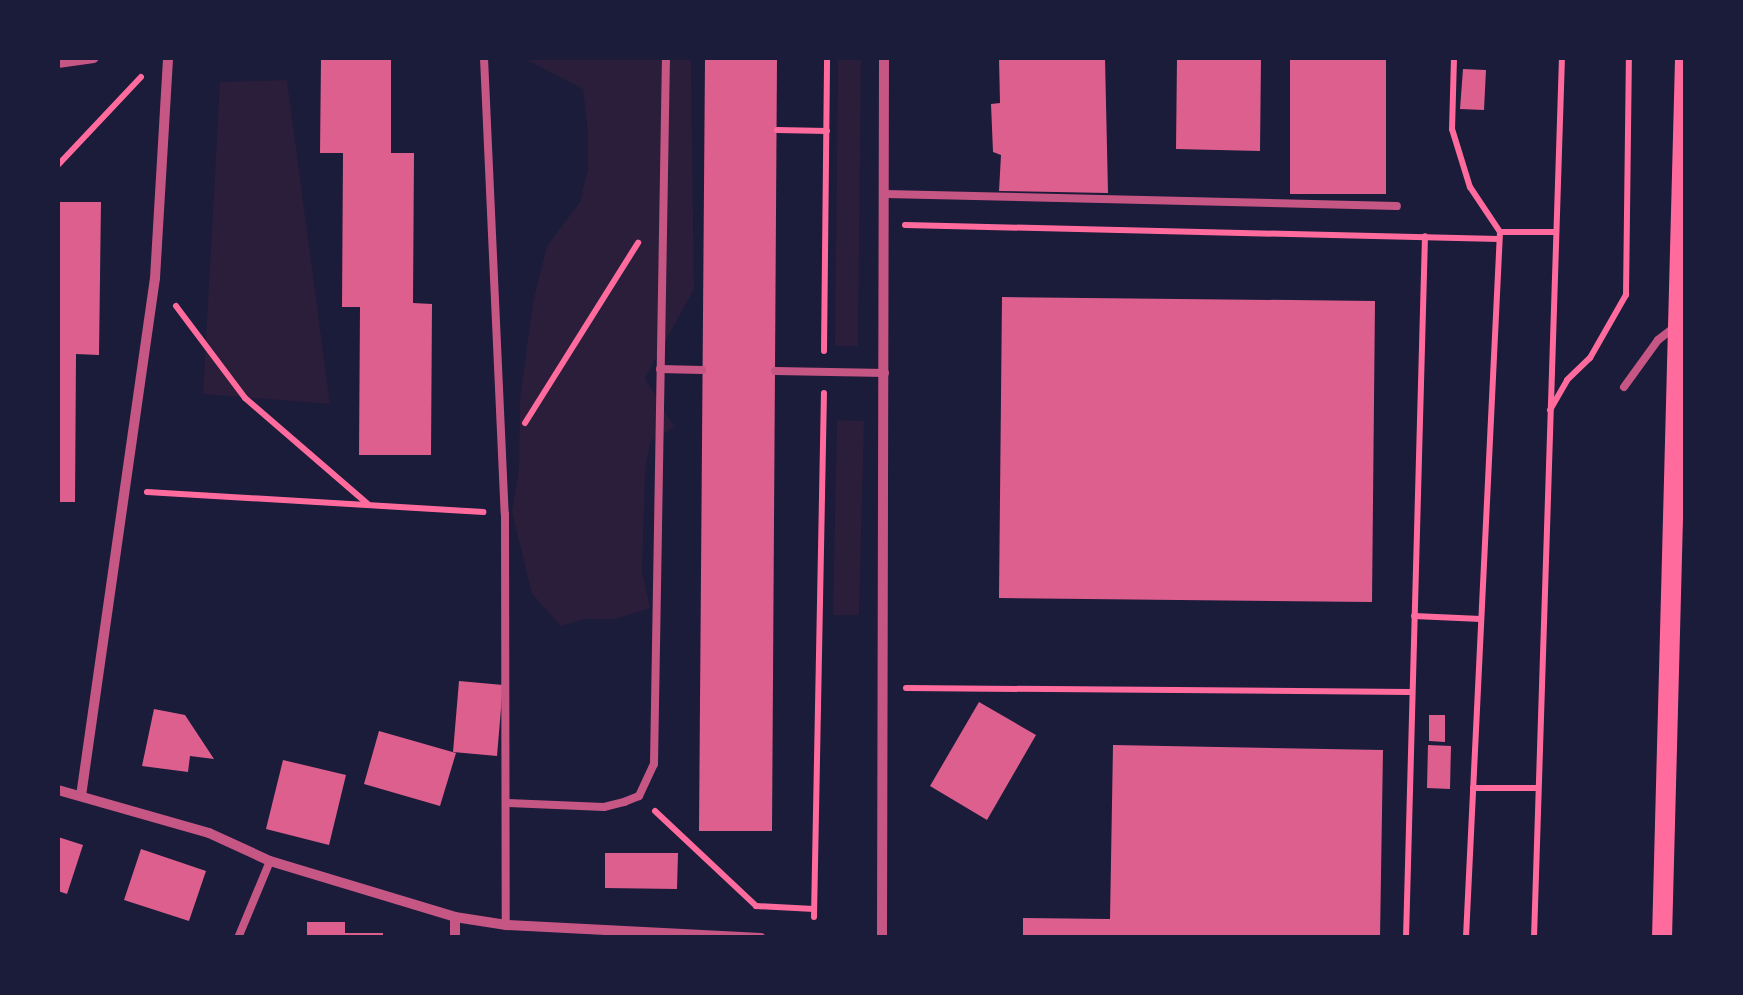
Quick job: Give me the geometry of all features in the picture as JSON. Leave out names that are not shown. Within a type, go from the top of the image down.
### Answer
[{"type":"main road","points":[[1662,938],[1685,58]]},
{"type":"street","points":[[58,63],[94,58]]},
{"type":"street","points":[[81,796],[155,278],[168,58]]},
{"type":"street","points":[[882,938],[884,58]]},
{"type":"street","points":[[58,790],[209,833],[270,862],[456,918],[506,925],[761,938]]},
{"type":"street","points":[[455,938],[456,918]]},
{"type":"lane","points":[[484,58],[505,514],[506,925]]},
{"type":"lane","points":[[508,803],[604,807],[639,796],[654,764],[666,58]]},
{"type":"lane","points":[[886,194],[1397,206]]},
{"type":"lane","points":[[1624,387],[1658,340],[1680,323]]},
{"type":"lane","points":[[660,369],[702,370]]},
{"type":"lane","points":[[775,371],[885,373]]},
{"type":"lane","points":[[238,938],[270,862]]},
{"type":"path","points":[[639,796],[756,906],[814,913],[827,58]]},
{"type":"path","points":[[1454,58],[1452,128],[1470,187],[1499,235],[1466,938]]},
{"type":"path","points":[[1534,938],[1562,58]]},
{"type":"path","points":[[1549,412],[1567,380],[1590,358],[1626,295],[1629,58]]},
{"type":"path","points":[[58,165],[146,71]]},
{"type":"path","points":[[777,130],[827,131]]},
{"type":"path","points":[[501,462],[663,204]]},
{"type":"path","points":[[886,224],[1425,236],[1554,232]]},
{"type":"path","points":[[1406,938],[1425,236]]},
{"type":"path","points":[[155,278],[245,398],[369,505]]},
{"type":"path","points":[[124,490],[505,514]]},
{"type":"path","points":[[1414,616],[1481,619]]},
{"type":"path","points":[[884,688],[1410,692]]},
{"type":"path","points":[[1473,788],[1537,788]]},
{"type":"shaded area","points":[[523,58],[691,58],[694,289],[645,378],[674,427],[650,442],[645,473],[642,571],[650,608],[616,619],[585,619],[561,626],[532,594],[512,512],[519,468],[520,400],[533,302],[547,246],[580,202],[588,168],[588,133],[583,89]]},
{"type":"shaded area","points":[[838,58],[861,58],[858,346],[835,346]]},
{"type":"shaded area","points":[[287,80],[330,404],[203,394],[220,82]]},
{"type":"shaded area","points":[[837,420],[864,421],[859,615],[833,615]]},
{"type":"building","points":[[321,58],[391,58],[391,153],[414,153],[413,303],[432,304],[431,455],[359,455],[360,307],[342,307],[343,153],[320,153]]},
{"type":"building","points":[[705,58],[777,58],[772,831],[699,831]]},
{"type":"building","points":[[999,58],[1105,58],[1108,193],[999,191],[1001,155],[993,152],[991,104],[1000,103]]},
{"type":"building","points":[[1177,58],[1261,58],[1260,151],[1176,149]]},
{"type":"building","points":[[1290,58],[1386,58],[1386,194],[1290,194]]},
{"type":"building","points":[[1463,69],[1486,70],[1484,110],[1460,109]]},
{"type":"building","points":[[58,202],[101,202],[99,355],[76,354],[75,502],[58,502]]},
{"type":"building","points":[[1002,297],[1375,301],[1372,602],[999,598]]},
{"type":"building","points":[[459,681],[503,685],[497,756],[453,752]]},
{"type":"building","points":[[979,702],[1036,735],[987,820],[930,786]]},
{"type":"building","points":[[154,709],[185,715],[214,759],[190,756],[188,772],[142,766]]},
{"type":"building","points":[[1429,715],[1445,715],[1445,742],[1429,741]]},
{"type":"building","points":[[379,731],[456,753],[440,806],[364,784]]},
{"type":"building","points":[[1113,745],[1383,750],[1380,938],[1023,938],[1023,918],[1110,919]]},
{"type":"building","points":[[1428,745],[1451,746],[1450,789],[1427,788]]},
{"type":"building","points":[[283,760],[346,775],[329,845],[266,829]]},
{"type":"building","points":[[58,837],[83,845],[67,894],[58,891]]},
{"type":"building","points":[[141,849],[206,871],[189,921],[124,900]]},
{"type":"building","points":[[605,853],[678,853],[677,889],[605,888]]},
{"type":"building","points":[[307,922],[345,922],[345,933],[383,933],[383,938],[307,938]]}]
